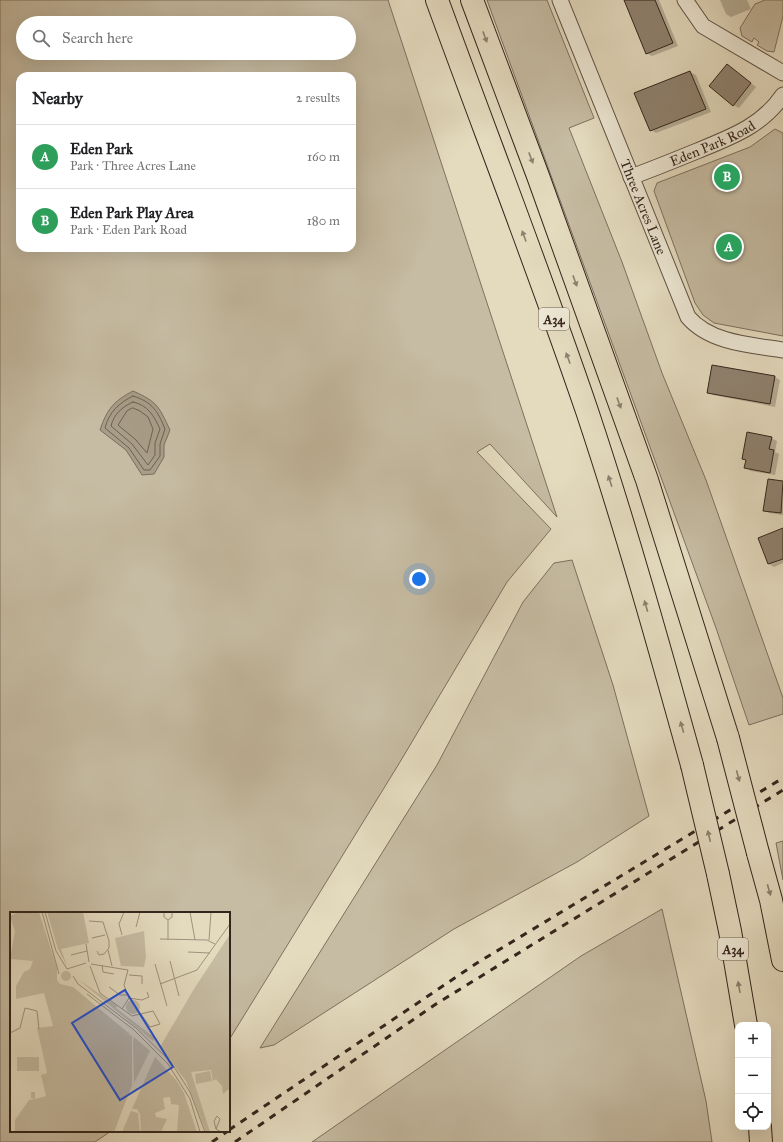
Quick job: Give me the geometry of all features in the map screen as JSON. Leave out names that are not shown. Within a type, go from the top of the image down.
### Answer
[{"type":"highway","name":"A34","points":[[437,0],[505,182],[586,410],[612,489],[692,764],[730,931],[745,1022]]},
{"type":"highway","name":"A34","points":[[472,0],[538,176],[647,480],[694,635],[728,738],[772,900],[783,960]]},
{"type":"highway","points":[[760,1130],[762,1142]]},
{"type":"street","name":"Three Acres Lane","points":[[560,0],[684,310],[694,325],[716,337],[783,350]]},
{"type":"street","points":[[685,0],[703,26],[783,73]]},
{"type":"street","name":"Eden Park Road","points":[[631,177],[737,135],[760,121],[781,103]]},
{"type":"shaded area","points":[[0,0],[388,0],[557,517],[490,444],[477,452],[551,529],[507,582],[400,762],[230,1038],[230,912],[10,912],[10,1132],[110,1132],[95,1142],[0,1142]]},
{"type":"shaded area","points":[[487,0],[547,0],[594,118],[569,128],[622,262],[662,373],[706,480],[783,698],[783,714],[749,725],[716,628]]},
{"type":"shaded area","points":[[765,0],[783,0],[783,16],[774,52],[767,51],[757,45],[759,42],[754,38],[752,42],[742,36],[740,28],[755,4]]},
{"type":"shaded area","points":[[775,129],[783,133],[783,336],[714,323],[703,315],[695,303],[654,191],[657,183],[750,147]]},
{"type":"shaded area","points":[[572,560],[613,685],[649,816],[577,862],[454,929],[274,1045],[260,1048],[437,765],[523,602],[554,563]]},
{"type":"shaded area","points":[[783,841],[783,880],[776,843]]},
{"type":"shaded area","points":[[662,909],[706,1101],[712,1142],[312,1142],[581,956]]},
{"type":"water","points":[[133,391],[148,398],[157,406],[170,430],[164,445],[164,457],[154,474],[142,475],[126,450],[100,430],[105,416],[112,406],[121,398]]},
{"type":"building","points":[[624,0],[655,0],[673,43],[646,54]]},
{"type":"building","points":[[727,64],[751,83],[733,106],[709,86]]},
{"type":"building","points":[[690,71],[706,109],[650,131],[634,93]]},
{"type":"building","points":[[712,365],[775,376],[770,404],[707,393]]},
{"type":"building","points":[[747,432],[772,437],[769,449],[774,450],[770,473],[744,468],[746,460],[742,459]]},
{"type":"building","points":[[768,479],[783,481],[781,513],[763,511]]},
{"type":"building","points":[[783,528],[783,559],[768,564],[758,538]]},
{"type":"railway","points":[[230,1129],[477,963],[783,778]]},
{"type":"railway","points":[[235,1142],[436,1004],[783,790]]},
{"type":"railway","points":[[212,1142],[227,1132]]},
{"type":"place","name":"Eden Park Play Area","points":[[727,177]]},
{"type":"place","name":"Eden Park","points":[[729,247]]}]
